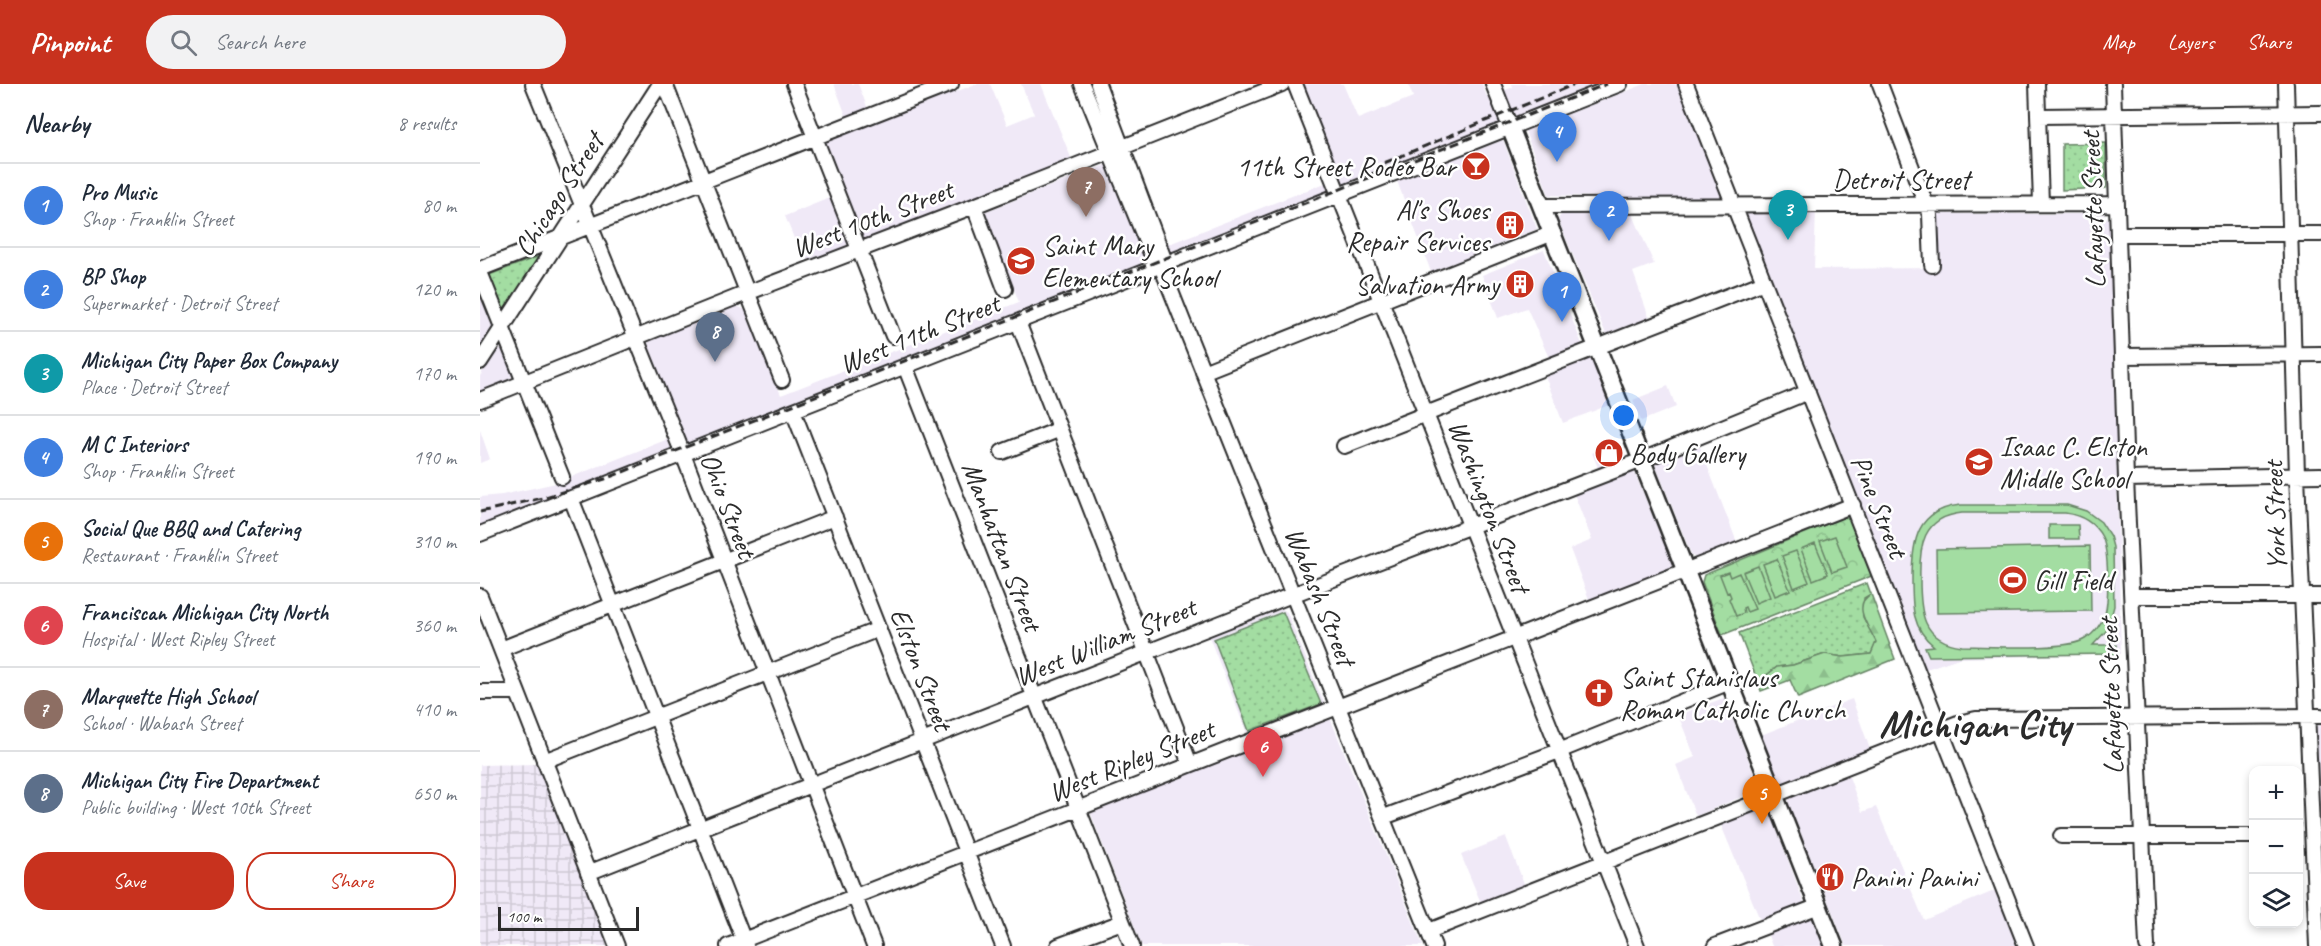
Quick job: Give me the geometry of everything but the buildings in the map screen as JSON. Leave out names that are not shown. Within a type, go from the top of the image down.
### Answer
[{"type":"main road","points":[[1510,127],[1834,946]]},
{"type":"street","name":"Ohio Street","points":[[533,84],[682,453],[874,946]]},
{"type":"street","name":"Chicago Street","points":[[480,362],[660,84]]},
{"type":"street","points":[[665,84],[782,380]]},
{"type":"street","points":[[794,84],[893,336]]},
{"type":"street","points":[[562,477],[480,270],[814,137],[925,89],[951,84]]},
{"type":"street","name":"Wabash Street","points":[[1082,84],[1115,149]]},
{"type":"street","name":"Wabash Street","points":[[1098,84],[1115,149],[1155,262],[1161,266],[1434,946]]},
{"type":"street","name":"West 10th Street","points":[[480,400],[747,292],[974,206],[1282,84]]},
{"type":"street","name":"Washington Street","points":[[1295,84],[1637,946]]},
{"type":"street","points":[[1493,84],[1510,127]]},
{"type":"street","name":"West 11th Street","points":[[480,534],[1620,84]]},
{"type":"street","name":"Pine Street","points":[[1686,84],[2026,946]]},
{"type":"street","points":[[1880,84],[1930,215],[1932,265]]},
{"type":"street","points":[[2037,84],[2041,204]]},
{"type":"street","name":"Lafayette Street","points":[[2114,84],[2126,479],[2147,946]]},
{"type":"street","name":"York Street","points":[[2286,84],[2297,475],[2303,597],[2315,716],[2313,836],[2317,946]]},
{"type":"street","points":[[2038,116],[2321,113]]},
{"type":"street","name":"Detroit Street","points":[[1542,206],[2117,204]]},
{"type":"street","points":[[974,206],[1005,289]]},
{"type":"street","points":[[1203,372],[1553,233]]},
{"type":"street","points":[[2119,234],[2321,234]]},
{"type":"street","points":[[1344,446],[1764,282]]},
{"type":"street","points":[[1018,322],[1058,430],[1148,652],[1190,764]]},
{"type":"street","points":[[2123,356],[2321,354]]},
{"type":"street","name":"Manhattan Street","points":[[905,366],[1132,946]]},
{"type":"street","name":"West William Street","points":[[588,873],[1292,595],[1642,460],[1808,392]]},
{"type":"street","name":"Elston Street","points":[[792,411],[836,517],[1003,946]]},
{"type":"street","points":[[1002,452],[1058,430]]},
{"type":"street","points":[[2126,479],[2321,475]]},
{"type":"street","points":[[570,498],[745,943]]},
{"type":"street","name":"West Ripley Street","points":[[728,946],[745,943],[966,852],[1338,705],[1687,572],[1853,505]]},
{"type":"street","points":[[501,649],[836,517]]},
{"type":"street","points":[[480,596],[617,946]]},
{"type":"street","points":[[2132,596],[2321,596]]},
{"type":"street","points":[[544,761],[879,629]]},
{"type":"street","points":[[1384,817],[1559,751],[1730,682]]},
{"type":"street","points":[[480,692],[517,692]]},
{"type":"street","points":[[1429,931],[1941,729],[1976,719],[2315,716]]},
{"type":"street","points":[[2061,836],[2249,836]]},
{"type":"street","points":[[2303,836],[2313,836]]},
{"type":"street","points":[[1715,946],[1819,906]]},
{"type":"street","points":[[1058,946],[1122,922]]},
{"type":"shaded area","points":[[834,84],[858,84],[868,109],[847,118]]},
{"type":"shaded area","points":[[976,84],[990,84],[1007,125],[1034,114],[1021,84],[1041,84],[1072,160],[863,242],[803,261],[785,216],[842,193],[823,143]]},
{"type":"shaded area","points":[[1303,84],[1343,84],[1358,119],[1413,97],[1408,84],[1482,84],[1487,97],[1513,87],[1512,84],[1617,84],[480,531],[480,497],[502,495],[556,483],[681,434],[646,347],[651,339],[737,306],[745,310],[781,395],[1019,302],[984,212],[1108,164],[1146,253],[1338,178]]},
{"type":"shaded area","points":[[1645,84],[1679,84],[1723,196],[1719,199],[1695,200],[1549,195],[1525,131]]},
{"type":"shaded area","points":[[1503,140],[1537,229],[1431,272],[1397,181]]},
{"type":"shaded area","name":"Isaac C. Elston Middle School","points":[[1753,209],[1816,210],[1814,269],[1939,268],[1938,214],[2103,214],[2111,222],[2121,654],[1959,658],[1923,670],[1747,219],[1747,213]]},
{"type":"shaded area","points":[[1631,210],[1654,264],[1633,272],[1650,320],[1606,334],[1558,219],[1561,215],[1574,212]]},
{"type":"shaded area","points":[[1544,250],[1582,344],[1549,358],[1527,308],[1498,318],[1482,275]]},
{"type":"shaded area","points":[[480,289],[496,325],[480,352]]},
{"type":"shaded area","points":[[502,348],[513,373],[510,380],[480,392],[480,376],[496,350]]},
{"type":"shaded area","points":[[1589,359],[1592,361],[1609,405],[1563,423],[1545,376]]},
{"type":"shaded area","points":[[1668,386],[1676,407],[1641,421],[1633,400]]},
{"type":"shaded area","points":[[480,430],[490,459],[480,463]]},
{"type":"shaded area","points":[[1620,442],[1627,459],[1599,470],[1592,453]]},
{"type":"shaded area","points":[[1698,442],[1738,545],[1700,560],[1692,556],[1655,464],[1659,457]]},
{"type":"shaded area","points":[[1633,469],[1672,562],[1672,568],[1590,602],[1570,549],[1592,540],[1574,494]]},
{"type":"shaded area","points":[[1282,609],[1287,612],[1423,946],[1142,946],[1091,814],[1092,809],[1252,746],[1209,637]]},
{"type":"shaded area","points":[[1724,698],[1760,789],[1696,816],[1676,765],[1695,757],[1678,715]]},
{"type":"shaded area","points":[[1852,699],[1871,752],[1784,783],[1779,781],[1761,735]]},
{"type":"shaded area","points":[[2321,724],[2321,837],[2317,832],[2314,728]]},
{"type":"shaded area","points":[[538,764],[609,946],[480,946],[480,765]]},
{"type":"shaded area","points":[[1848,774],[1862,812],[1876,807],[1924,920],[1999,889],[2019,940],[2018,946],[1846,946],[1789,804],[1789,797]]},
{"type":"shaded area","points":[[1762,808],[1769,809],[1804,903],[1803,906],[1761,922],[1721,825]]},
{"type":"shaded area","points":[[1506,837],[1525,886],[1481,903],[1461,855]]},
{"type":"shaded area","points":[[1808,918],[1813,920],[1823,946],[1772,946],[1767,933]]},
{"type":"green space","points":[[2106,143],[2106,188],[2062,190],[2062,144]]},
{"type":"green space","points":[[537,257],[539,260],[507,310],[502,310],[489,275]]},
{"type":"green space","points":[[1961,505],[2067,505],[2086,511],[2101,522],[2110,536],[2113,547],[2114,606],[2108,629],[2093,645],[2116,645],[2117,654],[1929,656],[1925,647],[1934,646],[1921,632],[1913,608],[1913,552],[1926,520],[1934,513]],"holes":[[[1962,513],[2065,513],[2076,515],[2091,523],[2102,537],[2106,553],[2108,587],[2105,614],[2091,634],[2075,643],[2007,647],[1962,646],[1949,643],[1931,631],[1926,623],[1921,603],[1920,567],[1922,545],[1931,527],[1938,520]]]},
{"type":"green space","points":[[1844,517],[1853,520],[1874,575],[1722,635],[1702,582],[1704,575]]},
{"type":"green space","points":[[2049,525],[2078,525],[2079,539],[2049,539]]},
{"type":"green space","points":[[1835,536],[1847,567],[1832,572],[1820,541]]},
{"type":"green space","points":[[1815,543],[1828,574],[1813,580],[1801,549]]},
{"type":"green space","name":"Gill Field","points":[[2090,546],[2091,611],[1937,613],[1936,549]]},
{"type":"green space","points":[[1796,551],[1809,582],[1794,588],[1782,556]]},
{"type":"green space","points":[[1777,559],[1790,590],[1775,596],[1763,564]]},
{"type":"green space","points":[[1758,566],[1770,597],[1756,603],[1743,572]]},
{"type":"green space","points":[[1728,572],[1730,577],[1739,573],[1755,609],[1747,612],[1745,607],[1743,608],[1744,613],[1736,616],[1729,599],[1731,597],[1720,575]]},
{"type":"green space","points":[[1867,583],[1871,594],[1864,598],[1863,617],[1877,642],[1871,654],[1843,657],[1825,654],[1793,665],[1777,667],[1758,682],[1739,633]]},
{"type":"green space","points":[[1871,594],[1895,659],[1798,698],[1790,680],[1761,691],[1758,682],[1777,667],[1793,665],[1825,654],[1843,657],[1871,654],[1876,642],[1863,616],[1862,604]]},
{"type":"green space","points":[[1283,612],[1321,704],[1249,731],[1214,639]]},
{"type":"railway","points":[[1384,163],[1575,84]]},
{"type":"railway","points":[[480,512],[542,498],[605,479],[1607,84]]},
{"type":"place","name":"M C Interiors","points":[[1557,162]]},
{"type":"place","name":"11th Street Rodeo Bar","points":[[1476,166]]},
{"type":"place","name":"Marquette High School","points":[[1086,217]]},
{"type":"place","name":"Al's Shoes Repair Services","points":[[1510,225]]},
{"type":"place","name":"Michigan City Paper Box Company","points":[[1788,240]]},
{"type":"place","name":"BP Shop","points":[[1609,241]]},
{"type":"place","name":"Saint Mary Elementary School","points":[[1021,261]]},
{"type":"place","name":"Salvation Army","points":[[1520,284]]},
{"type":"place","name":"Pro Music","points":[[1562,322]]},
{"type":"place","name":"Michigan City Fire Department","points":[[715,362]]},
{"type":"place","name":"Body Gallery","points":[[1609,453]]},
{"type":"place","name":"Isaac C. Elston Middle School","points":[[1979,462]]},
{"type":"place","name":"Gill Field","points":[[2013,580]]},
{"type":"place","name":"Saint Stanislaus Roman Catholic Church","points":[[1599,693]]},
{"type":"place","name":"Franciscan Michigan City North","points":[[1263,777]]},
{"type":"place","name":"Social Que BBQ and Catering","points":[[1762,824]]},
{"type":"place","name":"Panini Panini","points":[[1830,877]]},
{"type":"district","name":"Michigan City","points":[[1975,723]]}]
